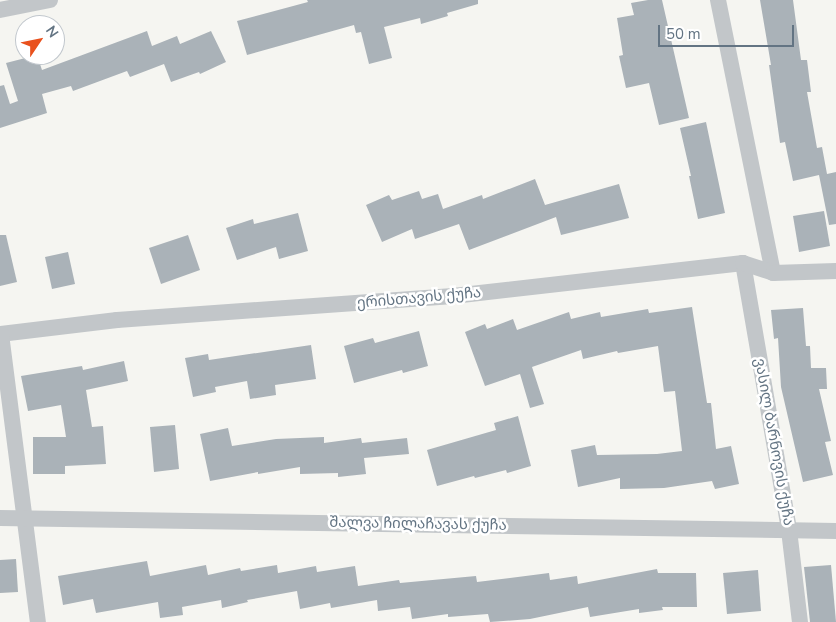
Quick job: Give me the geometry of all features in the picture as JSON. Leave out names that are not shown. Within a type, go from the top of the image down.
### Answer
[{"type":"street","points":[[0,10],[50,0]]},
{"type":"street","points":[[718,0],[773,273]]},
{"type":"street","name":"ერისთავის ქუჩა","points":[[1,334],[117,320],[453,296],[744,263],[773,273],[836,271]]},
{"type":"street","name":"ვასილ ბარნოვის ქუჩა","points":[[744,263],[789,530],[800,622]]},
{"type":"street","points":[[1,334],[38,622]]},
{"type":"street","name":"შალვა ჩილაჩავას ქუჩა","points":[[0,518],[836,530]]},
{"type":"building","points":[[307,0],[478,0],[478,4],[447,13],[448,16],[421,24],[420,18],[384,27],[392,58],[369,64],[361,32],[356,33],[354,25],[247,55],[237,21],[308,2]]},
{"type":"building","points":[[662,0],[689,118],[659,125],[649,83],[626,88],[619,56],[623,55],[617,18],[634,15],[631,3]]},
{"type":"building","points":[[760,0],[793,0],[801,60],[807,60],[811,92],[807,92],[817,148],[822,147],[827,174],[836,172],[836,224],[829,225],[819,175],[793,181],[785,142],[780,143],[769,65],[771,65]]},
{"type":"building","points":[[147,31],[152,46],[177,36],[180,44],[211,31],[226,62],[200,74],[199,72],[171,82],[164,64],[130,77],[127,71],[73,91],[71,86],[42,94],[47,113],[0,128],[0,86],[4,85],[10,104],[18,101],[6,63],[15,61],[15,65],[40,65],[42,70],[55,65],[65,65],[65,61]]},
{"type":"building","points":[[706,122],[725,213],[698,219],[680,128]]},
{"type":"building","points":[[535,179],[545,205],[619,184],[629,218],[561,235],[556,217],[469,250],[459,224],[415,239],[412,229],[382,242],[366,205],[389,195],[392,200],[419,191],[422,199],[438,194],[443,209],[482,195],[483,199]]},
{"type":"building","points":[[824,211],[830,246],[799,252],[793,216]]},
{"type":"building","points":[[298,213],[308,251],[279,259],[276,247],[237,260],[226,228],[253,219],[254,224]]},
{"type":"building","points":[[0,235],[6,235],[17,282],[0,286]]},
{"type":"building","points":[[188,235],[200,270],[161,284],[149,248]]},
{"type":"building","points":[[68,252],[75,284],[52,289],[45,257]]},
{"type":"building","points":[[692,307],[707,403],[711,403],[716,449],[731,446],[739,484],[715,489],[712,481],[664,488],[620,489],[620,478],[578,487],[571,450],[595,445],[597,455],[657,454],[682,451],[675,391],[664,392],[658,346],[618,353],[617,351],[583,359],[581,350],[532,367],[544,404],[530,408],[520,374],[485,386],[465,332],[485,324],[487,329],[513,319],[517,330],[569,312],[571,319],[600,312],[601,317],[648,309],[649,313]]},
{"type":"building","points":[[803,308],[806,346],[810,346],[811,368],[826,368],[827,389],[819,389],[831,441],[825,442],[833,475],[803,482],[781,387],[778,338],[774,339],[771,310]]},
{"type":"building","points":[[419,331],[428,366],[403,373],[402,370],[354,383],[344,346],[373,338],[375,343]]},
{"type":"building","points":[[311,345],[316,379],[275,385],[276,395],[250,399],[247,381],[215,387],[216,392],[193,397],[185,358],[208,354],[209,360]]},
{"type":"building","points":[[124,361],[128,381],[86,390],[92,427],[103,426],[106,464],[65,466],[65,474],[33,474],[33,437],[66,437],[61,405],[28,411],[21,376],[82,366],[83,370]]},
{"type":"building","points":[[518,416],[531,466],[507,473],[506,470],[475,478],[474,476],[437,486],[427,450],[496,430],[494,423]]},
{"type":"building","points":[[175,425],[179,469],[154,472],[150,427]]},
{"type":"building","points":[[228,428],[232,446],[276,439],[324,437],[324,443],[361,438],[362,443],[407,438],[409,454],[364,458],[366,474],[338,477],[338,473],[300,474],[300,467],[258,474],[258,472],[210,481],[200,434]]},
{"type":"building","points":[[16,559],[18,592],[0,593],[0,560]]},
{"type":"building","points":[[147,561],[150,576],[206,565],[208,575],[240,568],[241,571],[277,565],[278,573],[316,566],[317,572],[355,566],[358,586],[399,580],[400,583],[476,576],[477,582],[549,573],[550,580],[577,576],[578,584],[657,569],[658,573],[696,573],[697,607],[662,607],[663,610],[639,613],[639,609],[590,617],[588,607],[530,619],[490,622],[488,614],[448,617],[448,614],[412,619],[410,607],[378,611],[377,600],[331,608],[330,603],[300,609],[297,591],[247,600],[248,602],[222,608],[221,600],[182,607],[183,615],[160,618],[158,602],[96,613],[93,599],[63,605],[58,576]]},
{"type":"building","points":[[831,565],[836,622],[810,622],[804,567]]},
{"type":"building","points":[[758,570],[761,611],[727,614],[723,573]]}]
